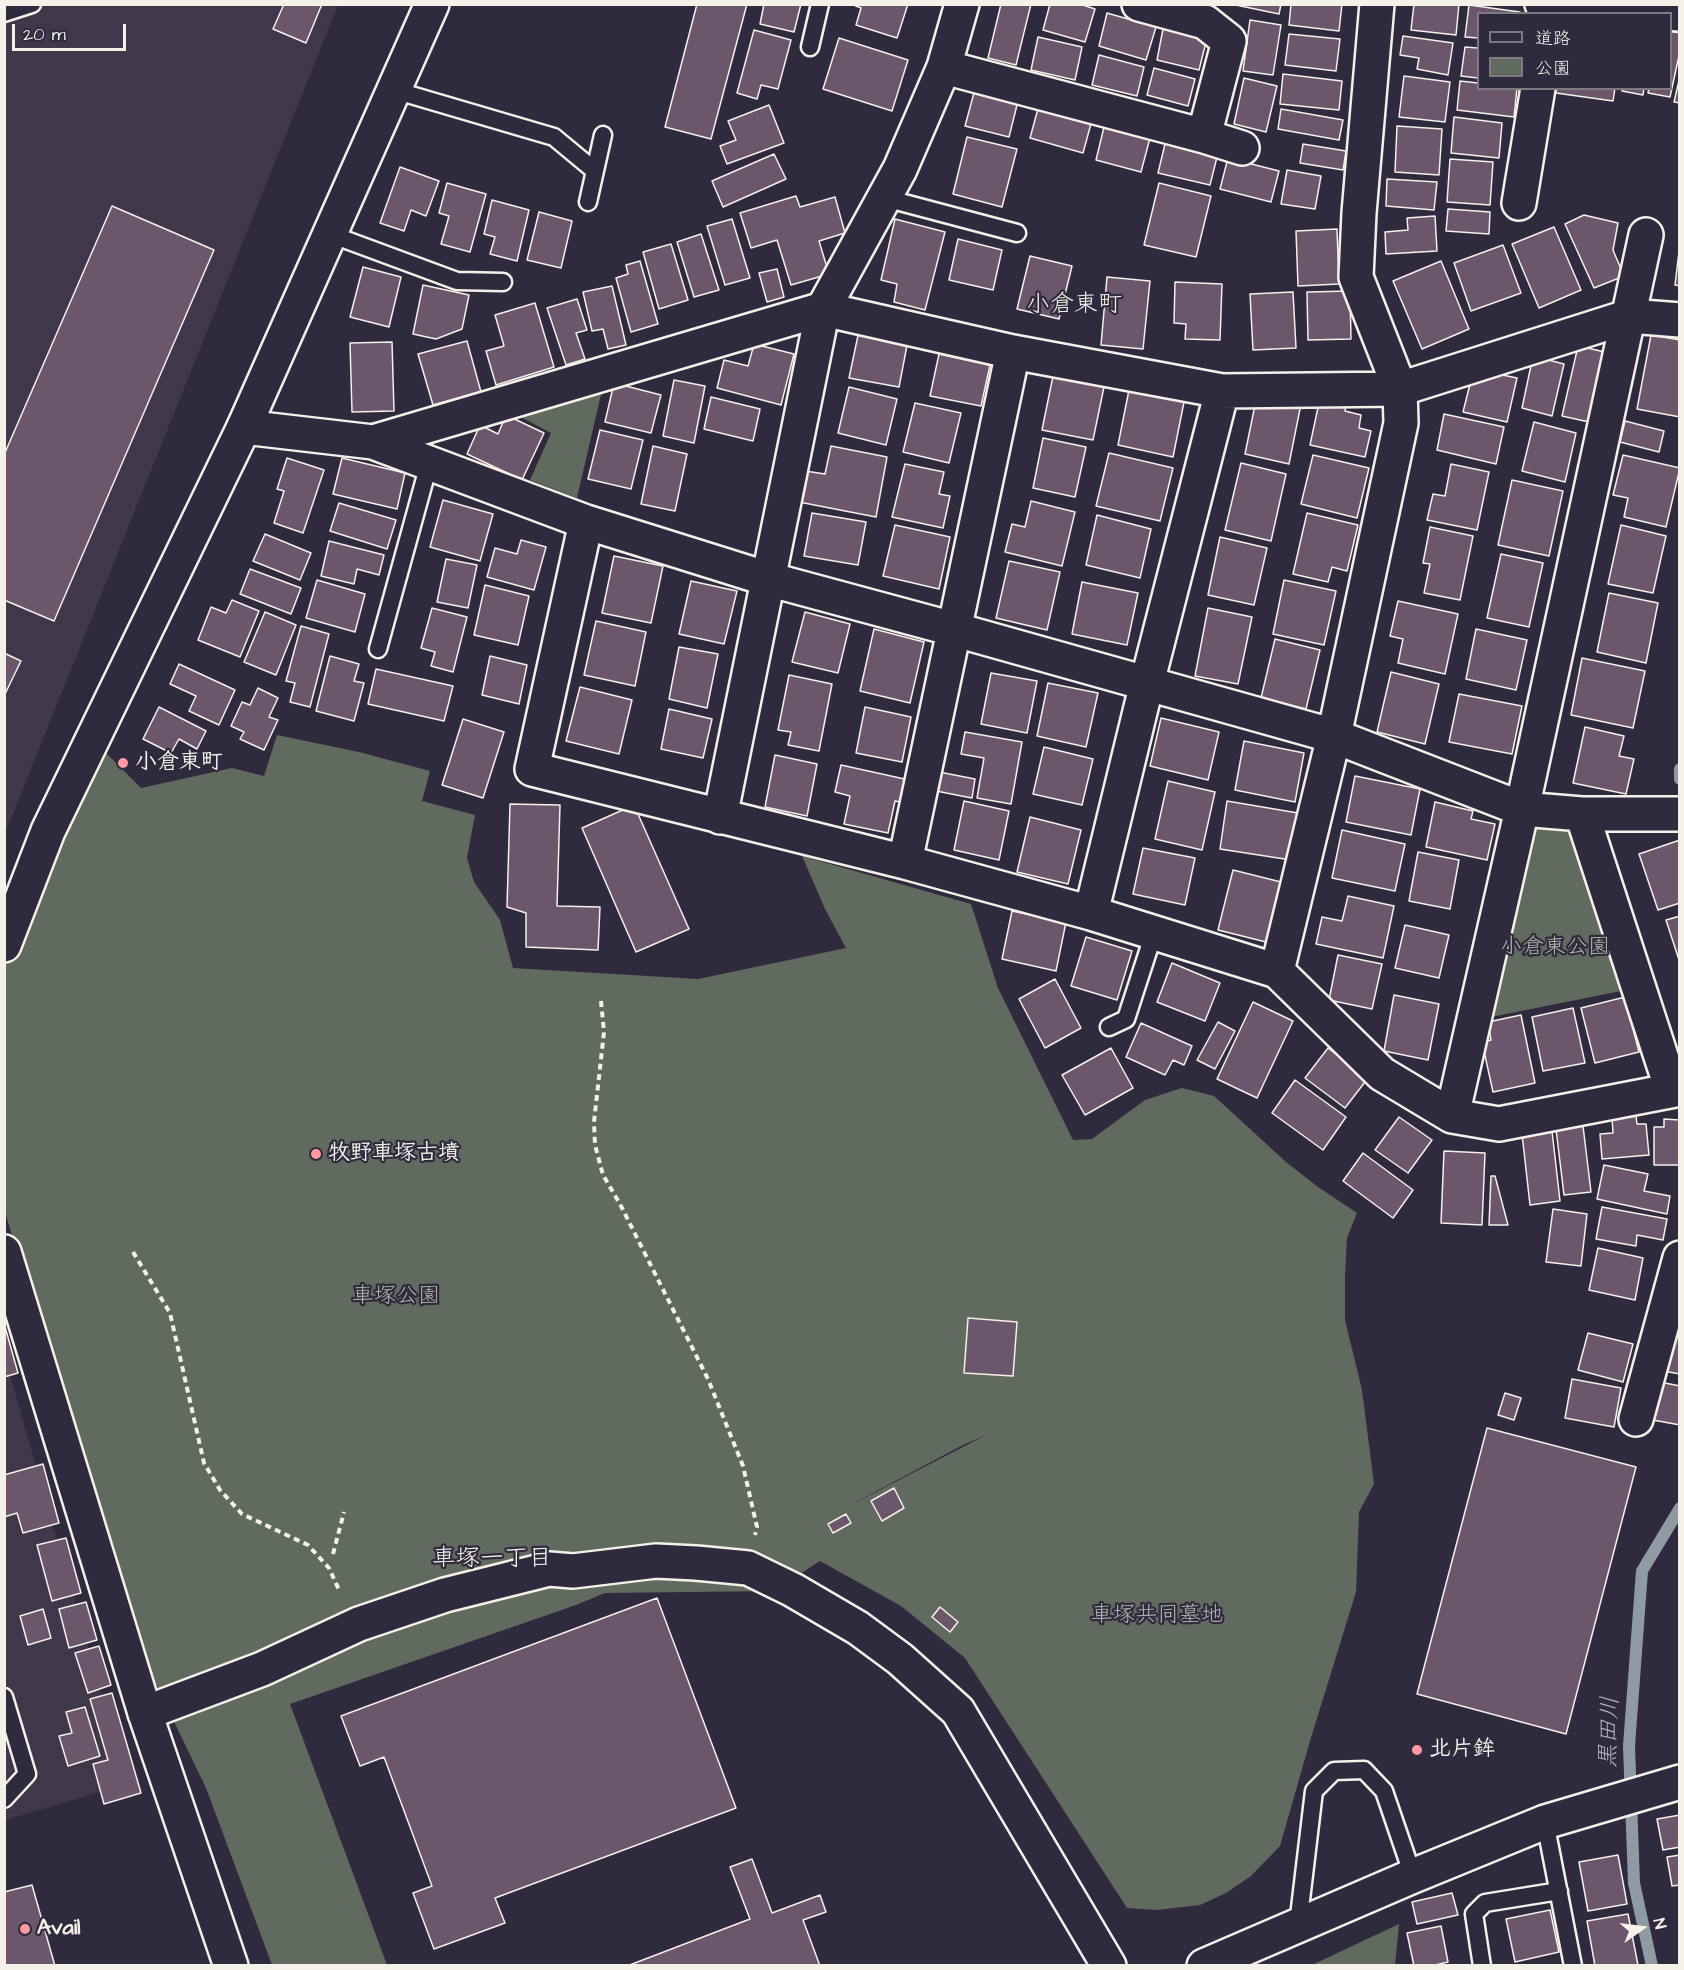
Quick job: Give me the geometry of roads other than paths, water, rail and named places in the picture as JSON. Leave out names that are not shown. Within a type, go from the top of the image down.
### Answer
[{"type":"street","points":[[4,945],[48,831],[244,427],[432,4]]},
{"type":"street","points":[[720,818],[823,309],[900,169],[944,68],[962,4]]},
{"type":"street","points":[[1139,4],[1205,22],[1229,41],[1204,136]]},
{"type":"street","points":[[1277,972],[1334,736],[1401,423],[1400,389],[1356,276],[1359,213],[1377,4]]},
{"type":"street","points":[[1542,4],[1652,12]]},
{"type":"street","points":[[944,68],[1242,148]]},
{"type":"street","points":[[1519,203],[1538,90]]},
{"type":"street","points":[[1452,1116],[1522,809],[1646,235]]},
{"type":"street","points":[[373,442],[823,309],[1013,352],[1222,391],[1400,389],[1630,316],[1680,320]]},
{"type":"street","points":[[905,862],[1013,352]]},
{"type":"street","points":[[1091,913],[1222,391]]},
{"type":"street","points":[[244,427],[373,442],[586,522],[768,579],[954,628],[1334,736],[1522,809],[1582,814],[1676,814]]},
{"type":"street","points":[[586,522],[532,769],[720,818],[905,862],[1091,913],[1277,972],[1382,1074],[1452,1116],[1499,1124],[1676,1089],[1582,814]]},
{"type":"street","points":[[4,1252],[145,1713],[231,1965]]},
{"type":"street","points":[[1636,1419],[1680,1258]]},
{"type":"street","points":[[145,1713],[262,1669],[356,1626],[445,1595],[549,1569],[592,1569],[656,1561],[748,1568],[793,1590],[858,1628],[900,1659],[958,1712],[1109,1965]]},
{"type":"street","points":[[1204,1965],[1545,1822],[1680,1782]]},
{"type":"lane","points":[[4,13],[32,4]]},
{"type":"lane","points":[[810,47],[820,4]]},
{"type":"lane","points":[[394,90],[554,137],[594,171]]},
{"type":"lane","points":[[588,202],[603,135]]},
{"type":"lane","points":[[885,198],[1017,233]]},
{"type":"lane","points":[[330,234],[458,281],[503,282]]},
{"type":"lane","points":[[378,649],[429,464]]},
{"type":"lane","points":[[1109,1027],[1126,1019],[1154,933]]},
{"type":"lane","points":[[4,1697],[27,1774],[4,1799]]},
{"type":"lane","points":[[1298,1925],[1314,1791],[1334,1771],[1364,1770],[1384,1791],[1413,1876]]},
{"type":"lane","points":[[1545,1822],[1573,1965]]},
{"type":"lane","points":[[1482,1965],[1474,1914],[1485,1903],[1559,1891]]},
{"type":"waterway","name":"黒田川","points":[[1680,769],[1680,779]]},
{"type":"waterway","name":"黒田川","points":[[1652,1966],[1634,1883],[1629,1746],[1642,1571],[1680,1508]]},
{"type":"place","name":"小倉東町","points":[[123,763]]},
{"type":"place","name":"牧野車塚古墳","points":[[316,1154]]},
{"type":"place","name":"北片鉾","points":[[1417,1750]]},
{"type":"place","name":"Avail","points":[[25,1929]]},
{"type":"district","name":"小倉東町","points":[[1074,306]]},
{"type":"district","name":"車塚一丁目","points":[[492,1560]]},
{"type":"park label","name":"小倉東公園","points":[[1555,948]]},
{"type":"park label","name":"車塚公園","points":[[396,1297]]},
{"type":"park label","name":"車塚共同墓地","points":[[1157,1616]]}]
